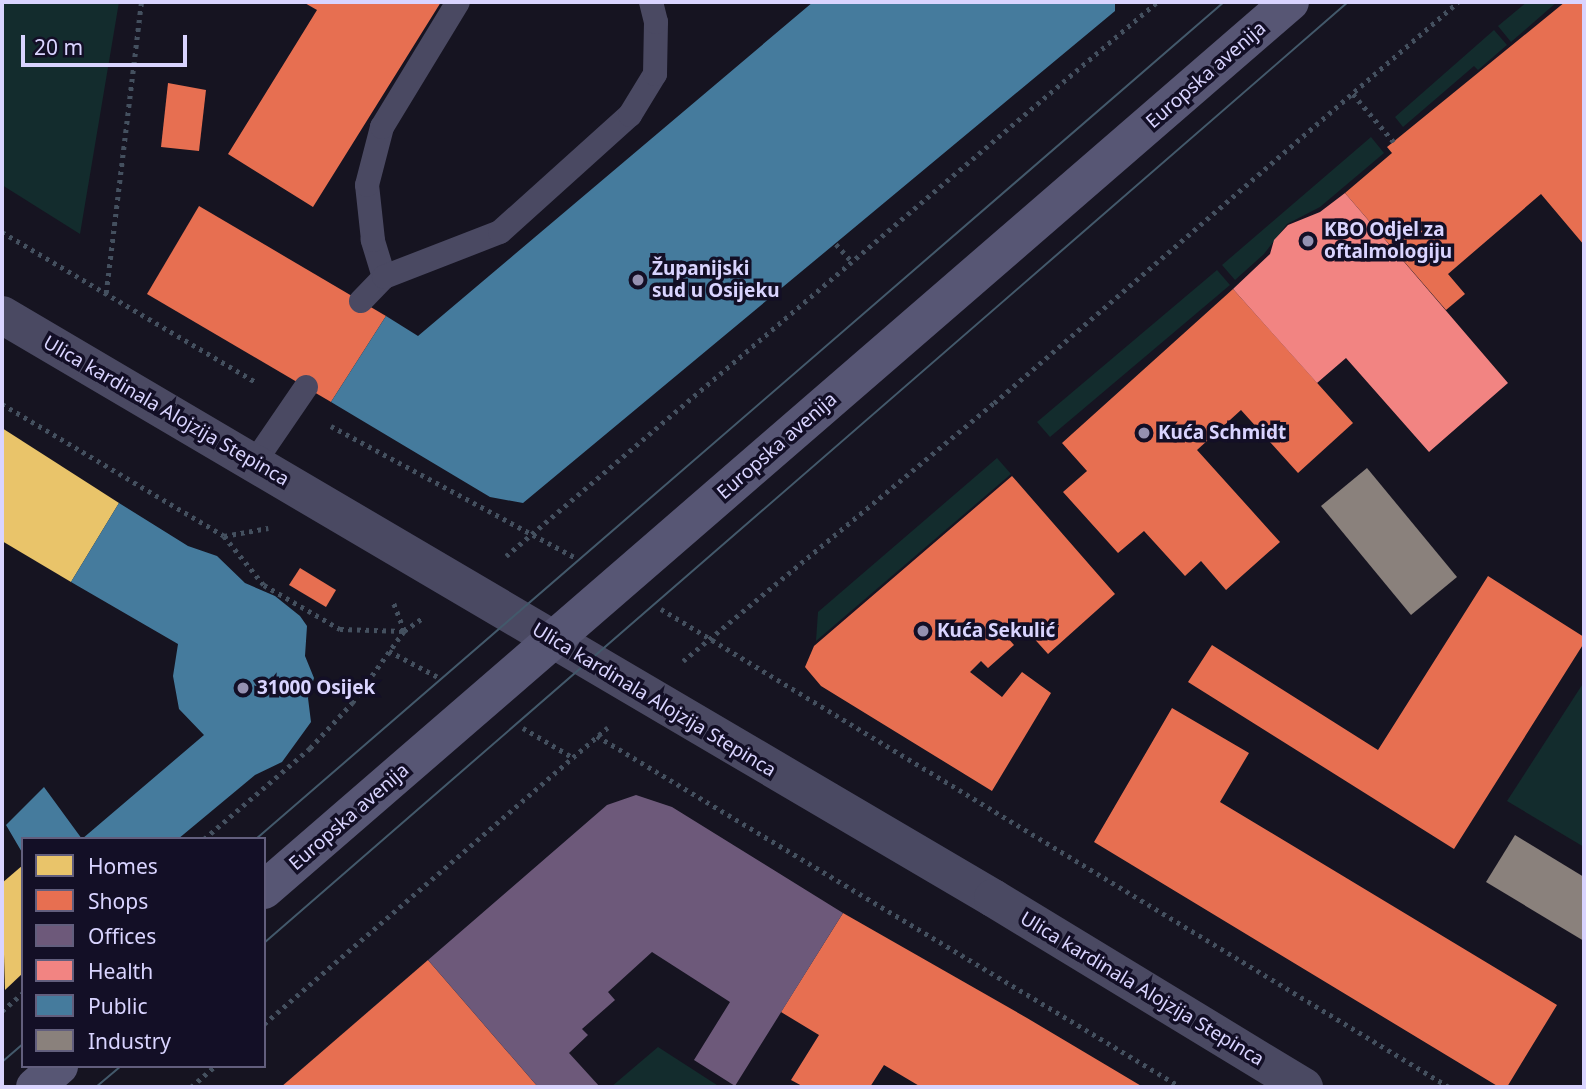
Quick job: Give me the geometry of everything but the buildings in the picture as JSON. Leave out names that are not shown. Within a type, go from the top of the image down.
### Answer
[{"type":"street","name":"Europska avenija","points":[[266,888],[1290,2]]},
{"type":"street","name":"Ulica kardinala Alojzija Stepinca","points":[[2,315],[464,587],[643,696],[993,898],[1304,1087]]},
{"type":"street","points":[[35,1087],[57,1068]]},
{"type":"lane","points":[[384,277],[373,240],[367,185],[382,127],[458,2]]},
{"type":"lane","points":[[361,301],[384,277],[500,232],[630,115],[654,74],[656,22],[651,2]]},
{"type":"lane","points":[[254,463],[300,396]]},
{"type":"path","points":[[106,293],[141,2]]},
{"type":"path","points":[[206,837],[310,748],[352,704],[404,631],[536,534],[1157,2]]},
{"type":"path","points":[[266,1022],[711,638],[994,403],[1458,2]]},
{"type":"path","points":[[1353,94],[1394,142]]},
{"type":"path","points":[[2,232],[106,293],[300,396],[481,510],[536,534],[1449,1087]]},
{"type":"path","points":[[836,244],[853,263]]},
{"type":"path","points":[[2,404],[224,536],[264,585],[315,616],[340,629],[365,634],[404,631]]},
{"type":"path","points":[[597,736],[1181,1087]]},
{"type":"path","points":[[2,1011],[21,995]]},
{"type":"path","points":[[191,1087],[213,1068]]},
{"type":"green space","points":[[2,2],[119,2],[80,234],[2,185]]},
{"type":"green space","points":[[1527,2],[1557,2],[1511,42],[1498,26]]},
{"type":"green space","points":[[1494,30],[1507,45],[1478,70],[1474,66],[1403,127],[1395,117]]},
{"type":"green space","points":[[1371,137],[1384,153],[1320,207],[1287,224],[1264,254],[1235,280],[1222,265]]},
{"type":"green space","points":[[1217,270],[1230,285],[1050,437],[1037,422]]},
{"type":"green space","points":[[997,458],[1011,474],[816,641],[818,612]]},
{"type":"green space","points":[[1584,682],[1584,847],[1507,801]]},
{"type":"green space","points":[[658,1047],[720,1087],[611,1087]]},
{"type":"tram line","points":[[258,837],[1224,2]]},
{"type":"tram line","points":[[266,941],[1348,2]]},
{"type":"tram line","points":[[2,1062],[21,1046]]},
{"type":"tram line","points":[[96,1087],[119,1068]]},
{"type":"place","name":"KBO Odjel za oftalmologiju","points":[[1308,241]]},
{"type":"place","name":"Županijski sud u Osijeku","points":[[638,280]]},
{"type":"place","name":"Kuća Schmidt","points":[[1144,433]]},
{"type":"place","name":"Kuća Sekulić","points":[[923,631]]},
{"type":"place","name":"31000 Osijek","points":[[243,688]]}]
